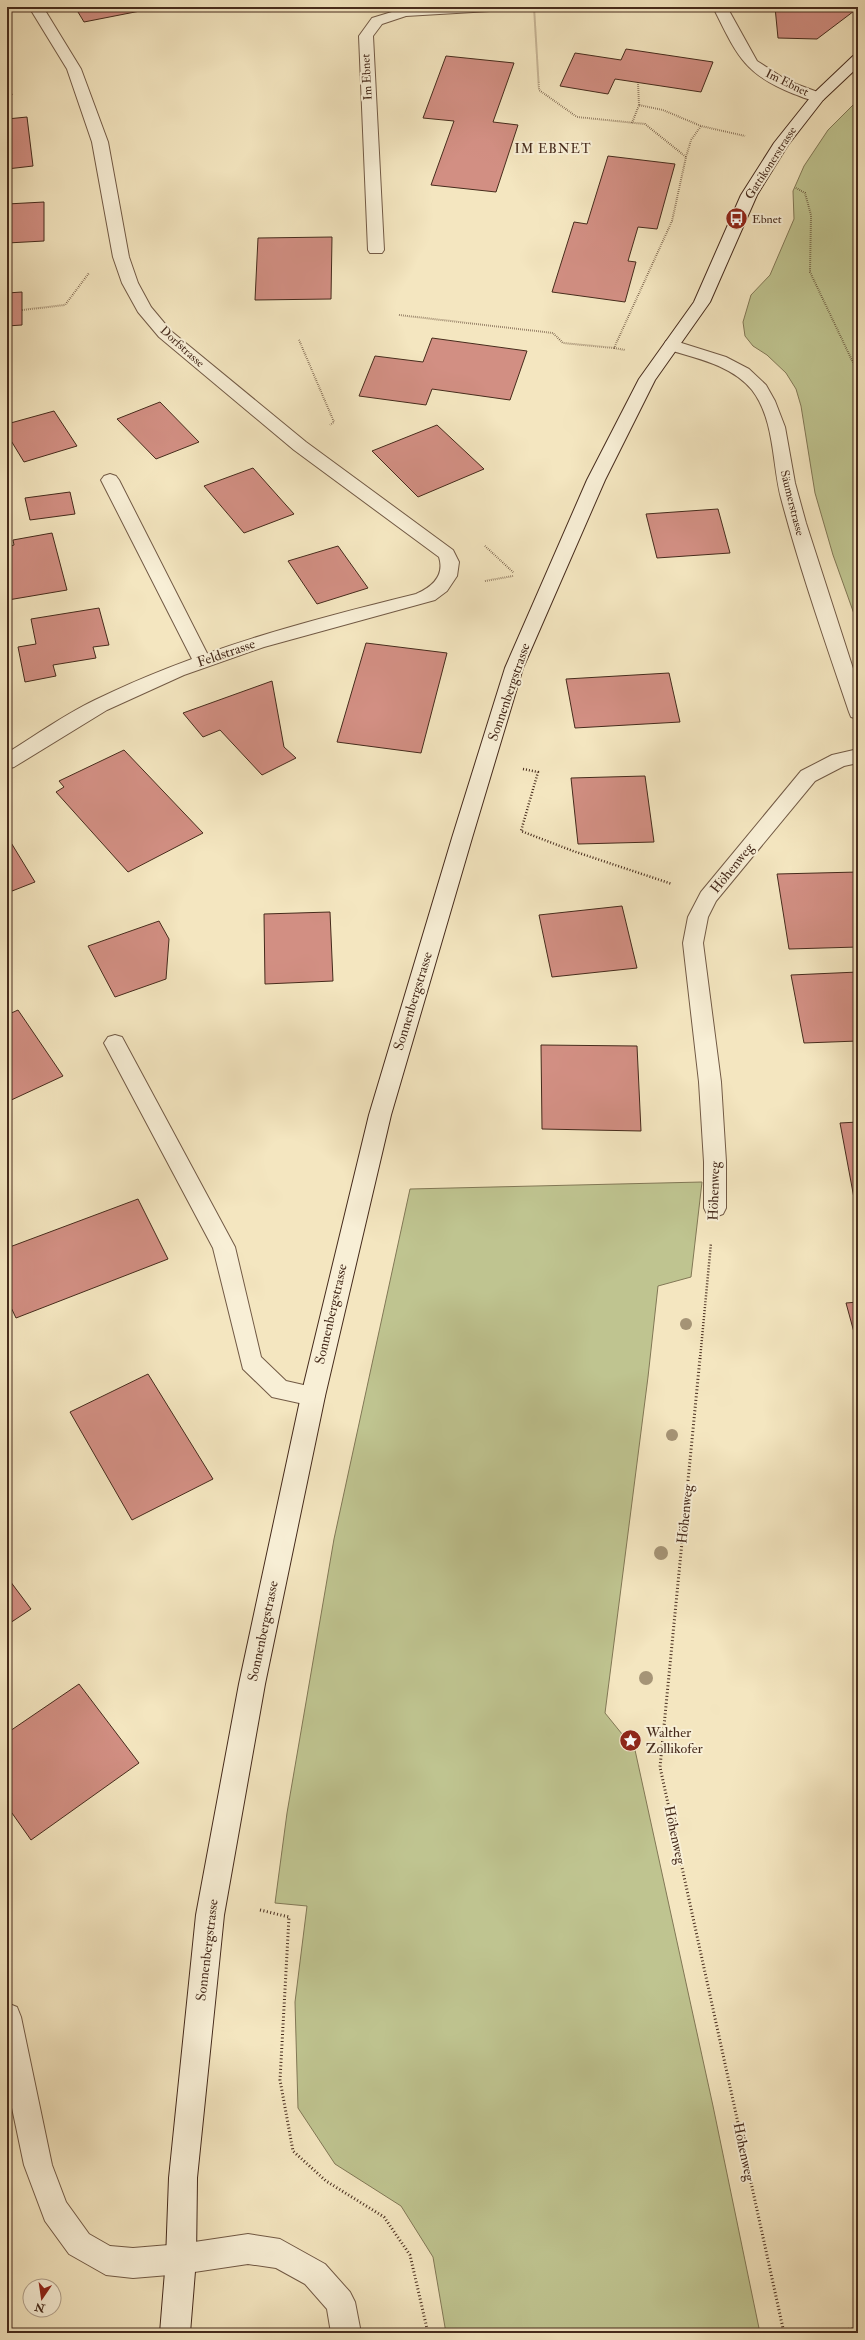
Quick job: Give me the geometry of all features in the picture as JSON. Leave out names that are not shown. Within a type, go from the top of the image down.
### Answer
[{"type":"street","name":"Dorfstrasse","points":[[36,7],[74,69],[100,142],[122,257],[130,283],[144,309],[165,334],[300,446],[447,554],[450,570]]},
{"type":"street","name":"Im Ebnet","points":[[376,250],[366,36],[377,21],[405,12],[490,7]]},
{"type":"street","name":"Im Ebnet","points":[[720,7],[751,63],[773,79],[798,91],[818,97]]},
{"type":"street","name":"Gattikonerstrasse","points":[[672,345],[691,320],[702,302],[749,195],[782,143],[818,97],[858,59]]},
{"type":"street","name":"Säumerstrasse","points":[[672,345],[731,366],[760,388],[773,420],[788,494],[805,553],[858,712]]},
{"type":"street","name":"Sonnenbergstrasse","points":[[175,2333],[181,2259],[183,2178],[210,1915],[252,1684],[313,1396],[380,1115],[514,668],[596,480],[647,379],[672,345]]},
{"type":"street","points":[[110,480],[202,661]]},
{"type":"street","name":"Feldstrasse","points":[[7,762],[99,706],[145,684],[202,661],[278,636],[421,599],[430,595],[445,584],[450,570]]},
{"type":"street","name":"Höhenweg","points":[[715,1208],[715,1162],[710,1082],[693,943],[698,918],[708,896],[808,776],[839,760],[858,756]]},
{"type":"street","points":[[115,1043],[224,1247],[251,1362],[280,1390],[313,1396]]},
{"type":"street","points":[[7,2017],[38,2165],[59,2216],[79,2244],[106,2260],[133,2263],[181,2259],[248,2249],[280,2254],[315,2274],[340,2302],[346,2333]]},
{"type":"path","points":[[534,7],[539,90],[577,117],[645,124],[686,157]]},
{"type":"path","points":[[632,123],[639,105],[638,82]]},
{"type":"path","points":[[639,105],[662,110],[701,126],[752,138]]},
{"type":"path","points":[[399,315],[553,333],[563,343],[614,348],[672,221],[691,140],[701,126]]},
{"type":"path","points":[[790,185],[806,193],[811,215],[810,272],[858,373]]},
{"type":"path","points":[[22,310],[65,305],[100,258],[122,257]]},
{"type":"path","points":[[299,340],[334,422],[300,446]]},
{"type":"path","points":[[517,768],[538,772],[521,831],[573,852],[708,896]]},
{"type":"path","name":"Höhenweg","points":[[715,1208],[660,1767],[784,2333]]},
{"type":"path","points":[[260,1910],[289,1917],[280,2080],[293,2151],[326,2181],[384,2217],[410,2255],[428,2333]]},
{"type":"path","points":[[824,2333],[858,2328]]},
{"type":"green space","points":[[858,100],[858,625],[833,555],[815,493],[801,406],[796,389],[786,373],[767,355],[753,346],[745,336],[743,322],[751,295],[770,275],[794,219],[793,191],[804,166],[828,130]]},
{"type":"green space","points":[[702,1182],[691,1277],[658,1286],[648,1377],[605,1713],[635,1750],[713,2106],[760,2333],[446,2333],[433,2257],[401,2206],[335,2164],[298,2108],[295,2002],[307,1906],[275,1903],[287,1813],[334,1539],[410,1189]]},
{"type":"building","points":[[75,7],[137,7],[140,11],[84,22]]},
{"type":"building","points":[[775,7],[858,8],[817,39],[778,38]]},
{"type":"building","points":[[626,49],[713,62],[701,92],[615,79],[608,94],[560,86],[575,53],[621,60]]},
{"type":"building","points":[[446,56],[514,63],[493,122],[518,125],[496,192],[431,185],[454,121],[423,118]]},
{"type":"building","points":[[7,78],[12,95],[7,96]]},
{"type":"building","points":[[27,117],[33,166],[7,169],[7,119]]},
{"type":"building","points":[[608,156],[675,164],[657,229],[638,227],[628,261],[636,262],[625,302],[552,292],[574,222],[587,224]]},
{"type":"building","points":[[44,202],[44,241],[7,243],[7,204]]},
{"type":"building","points":[[332,237],[331,299],[255,300],[258,238]]},
{"type":"building","points":[[22,292],[22,325],[7,326],[7,293]]},
{"type":"building","points":[[432,338],[527,351],[510,400],[432,389],[426,405],[359,396],[375,356],[423,362]]},
{"type":"building","points":[[160,402],[199,442],[156,459],[117,419]]},
{"type":"building","points":[[54,411],[77,446],[24,462],[7,434],[7,424]]},
{"type":"building","points":[[437,425],[484,469],[418,497],[372,451]]},
{"type":"building","points":[[253,468],[294,514],[244,533],[204,486]]},
{"type":"building","points":[[70,492],[75,514],[30,520],[25,498]]},
{"type":"building","points":[[718,509],[730,553],[657,558],[646,514]]},
{"type":"building","points":[[52,533],[67,590],[8,600],[7,547],[14,545],[13,540]]},
{"type":"building","points":[[338,546],[368,588],[317,604],[288,561]]},
{"type":"building","points":[[99,608],[109,645],[93,647],[96,658],[53,665],[56,676],[25,682],[18,647],[36,644],[31,619]]},
{"type":"building","points":[[366,643],[447,653],[421,753],[337,742]]},
{"type":"building","points":[[669,673],[680,722],[575,728],[566,679]]},
{"type":"building","points":[[272,681],[284,747],[296,758],[262,775],[220,730],[203,737],[183,713]]},
{"type":"building","points":[[124,750],[203,833],[128,872],[56,792],[64,787],[59,781]]},
{"type":"building","points":[[645,776],[654,842],[578,844],[571,778]]},
{"type":"building","points":[[10,841],[35,882],[7,893],[7,843]]},
{"type":"building","points":[[858,872],[858,947],[789,949],[777,874]]},
{"type":"building","points":[[622,906],[637,968],[552,977],[539,915]]},
{"type":"building","points":[[330,912],[333,981],[265,984],[264,914]]},
{"type":"building","points":[[159,921],[169,939],[166,979],[115,997],[88,946]]},
{"type":"building","points":[[858,972],[858,1041],[804,1043],[791,975]]},
{"type":"building","points":[[18,1010],[63,1076],[7,1102],[7,1015]]},
{"type":"building","points":[[541,1045],[637,1046],[641,1131],[542,1129]]},
{"type":"building","points":[[858,1122],[858,1198],[854,1198],[840,1123]]},
{"type":"building","points":[[138,1199],[168,1259],[16,1318],[7,1299],[7,1248]]},
{"type":"building","points":[[858,1302],[858,1347],[846,1303]]},
{"type":"building","points":[[148,1374],[213,1479],[132,1520],[70,1412]]},
{"type":"building","points":[[7,1577],[31,1609],[7,1625]]},
{"type":"building","points":[[79,1684],[139,1763],[31,1840],[7,1806],[7,1733]]},
{"type":"place","name":"Ebnet","points":[[737,219]]},
{"type":"place","name":"Walther Zollikofer","points":[[630,1740]]},
{"type":"district","name":"IM EBNET","points":[[553,149]]}]
